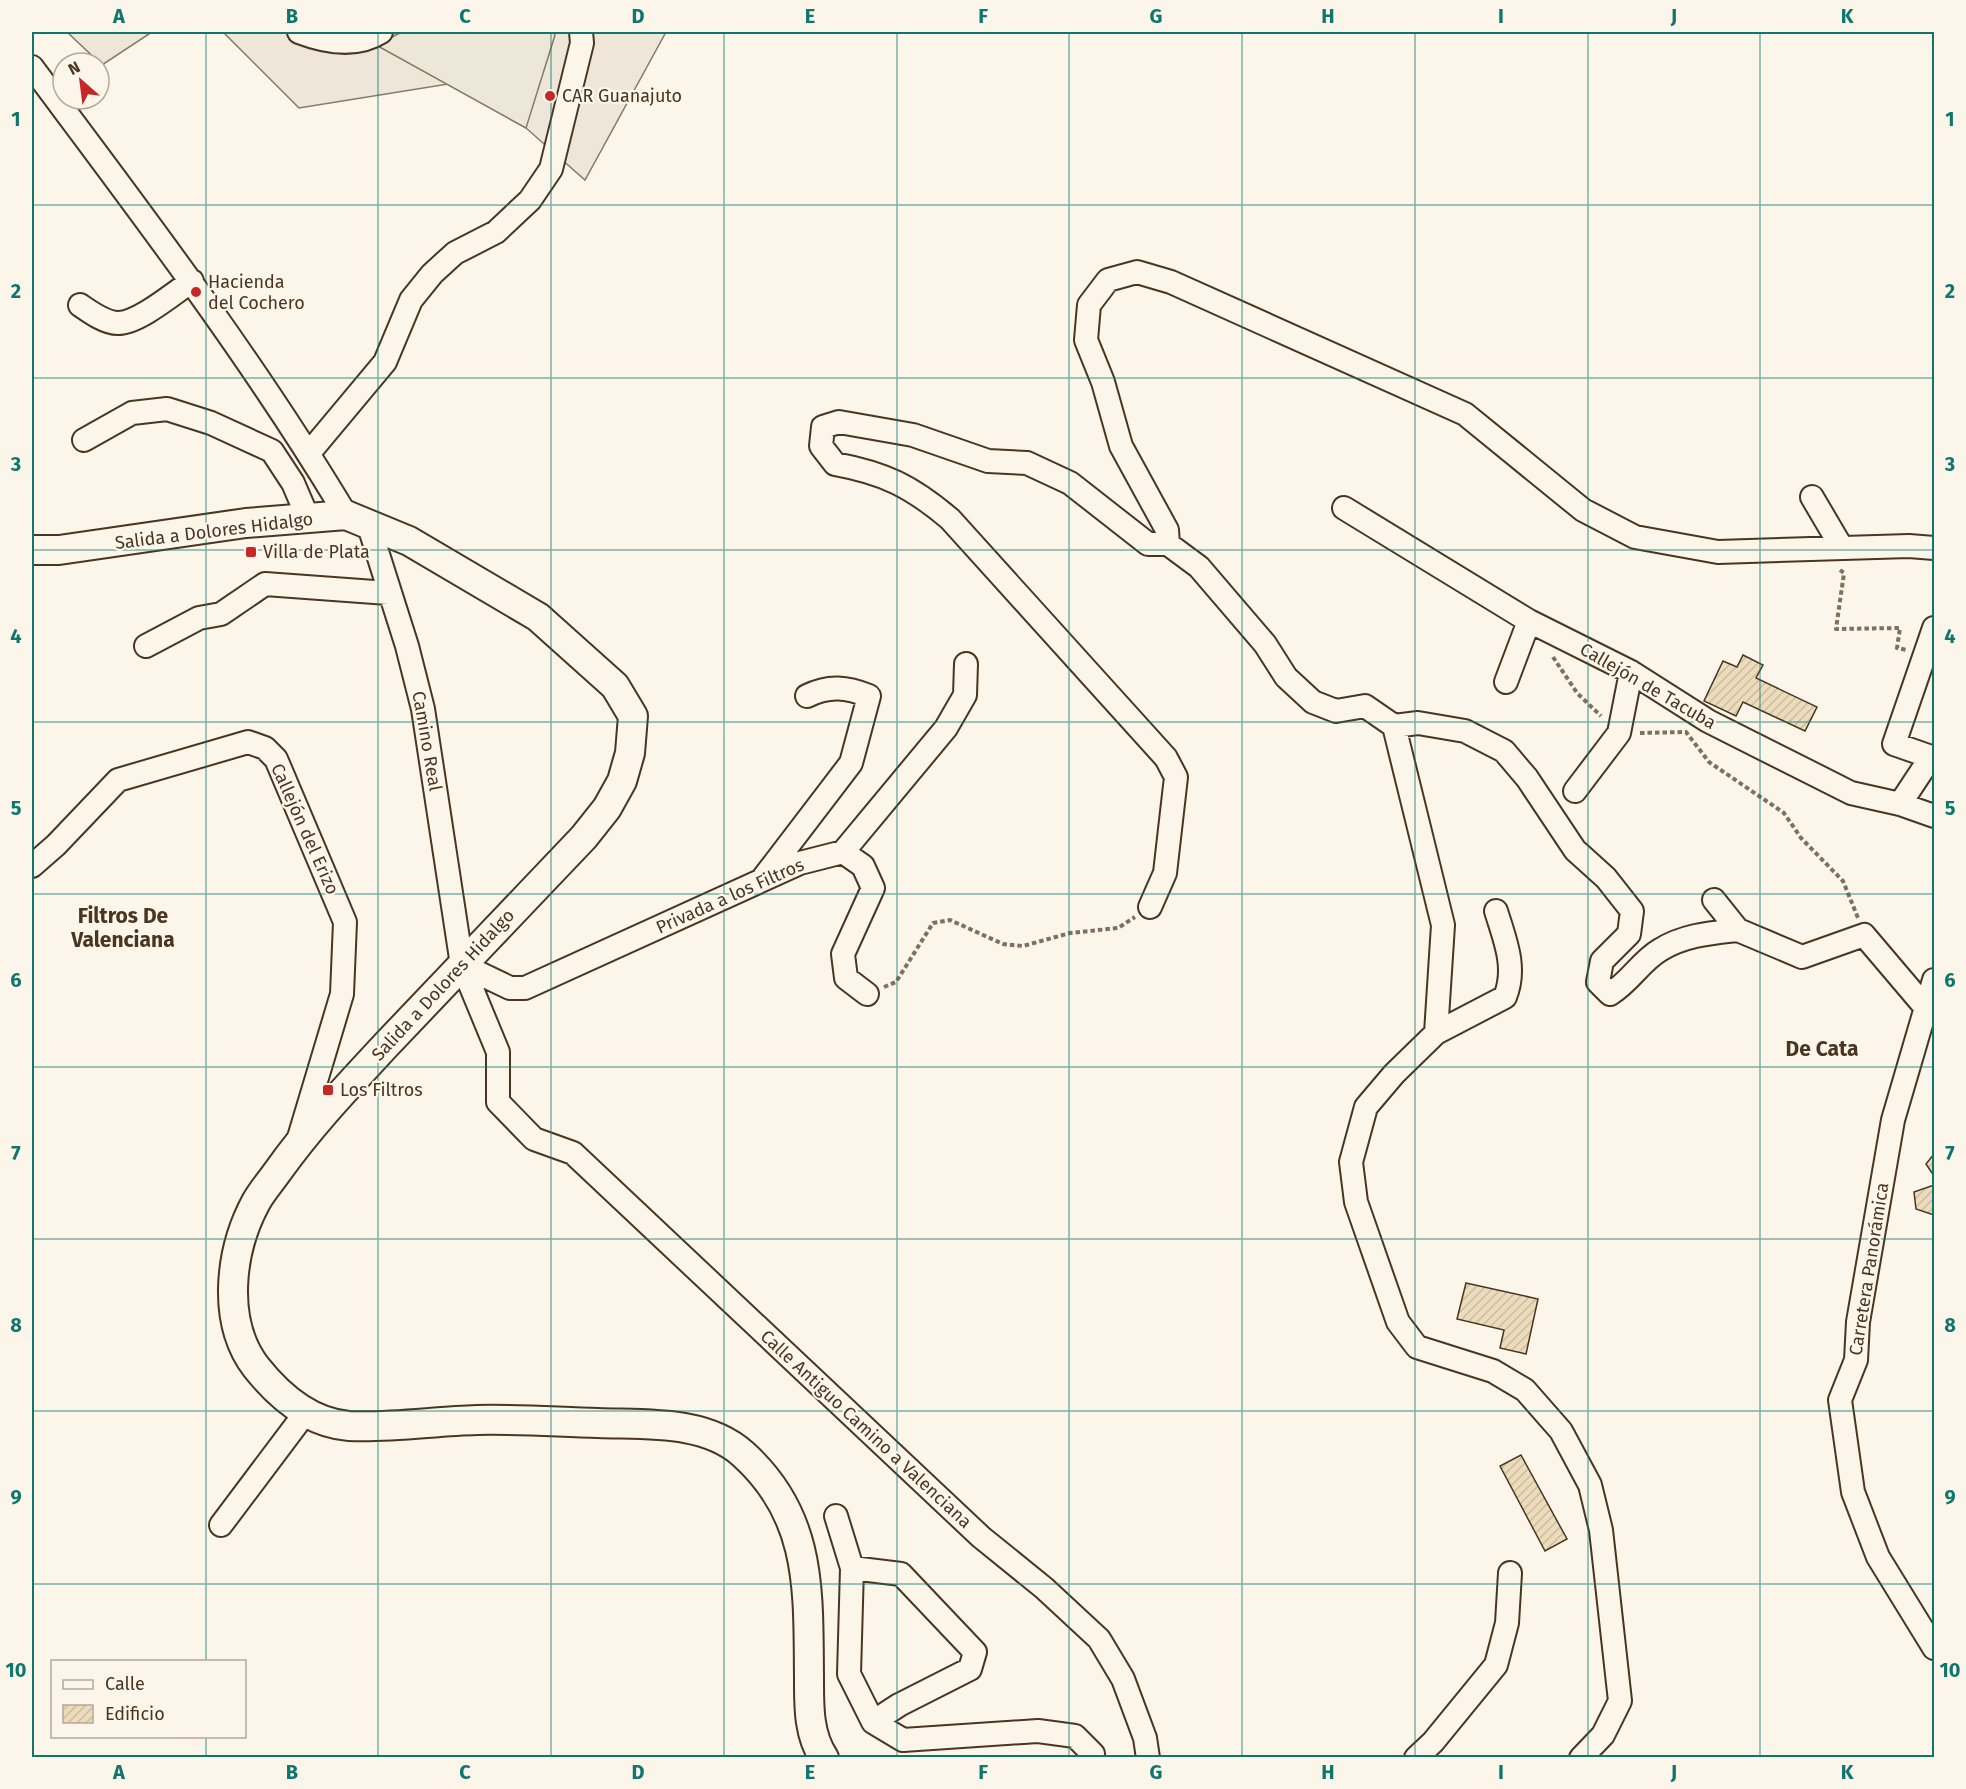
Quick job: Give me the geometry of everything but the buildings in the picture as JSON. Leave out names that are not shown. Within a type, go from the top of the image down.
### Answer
[{"type":"main road","name":"Salida a Dolores Hidalgo","points":[[32,549],[59,550],[246,523],[308,518],[357,519],[409,541],[538,617],[615,686],[633,716],[630,753],[622,782],[607,808],[584,837],[352,1082],[297,1145],[256,1202],[240,1246],[232,1285],[237,1327],[248,1356],[269,1383],[291,1404],[320,1419],[346,1426],[480,1420],[664,1425],[708,1434],[741,1452],[767,1480],[789,1513],[801,1548],[808,1588],[809,1707],[812,1732],[824,1758]]},
{"type":"street","points":[[299,32],[341,43],[372,37],[381,32]]},
{"type":"street","points":[[309,453],[385,362],[411,300],[432,274],[455,253],[496,232],[530,200],[551,169],[582,43],[581,32]]},
{"type":"street","name":"Camino Real","points":[[32,67],[192,280],[309,453],[357,519],[388,592],[407,646],[423,709],[462,965]]},
{"type":"street","points":[[1168,544],[1167,530],[1121,446],[1103,382],[1086,340],[1089,305],[1108,280],[1137,272],[1171,282],[1465,414],[1583,510],[1635,537],[1718,552],[1908,546],[1935,548]]},
{"type":"street","points":[[80,305],[94,315],[118,323],[137,317],[192,280]]},
{"type":"street","points":[[84,440],[132,413],[167,410],[211,423],[272,451],[293,483],[308,518]]},
{"type":"street","points":[[1150,907],[1165,873],[1176,777],[1166,758],[950,519],[922,495],[874,471],[835,464],[821,446],[823,427],[839,422],[913,435],[988,461],[1027,463],[1070,483],[1148,544],[1168,544],[1199,567],[1265,644],[1286,677],[1313,702],[1336,711],[1365,706],[1394,726],[1443,925],[1436,1032]]},
{"type":"street","points":[[1812,497],[1842,548]]},
{"type":"street","name":"Callejón de Tacuba","points":[[1344,508],[1529,621],[1631,672],[1708,721],[1851,793],[1900,804],[1935,816]]},
{"type":"street","points":[[146,646],[199,618],[221,614],[265,584],[388,592]]},
{"type":"street","points":[[1506,682],[1529,621]]},
{"type":"street","points":[[1900,804],[1933,758],[1894,744],[1934,628]]},
{"type":"street","points":[[867,994],[846,978],[843,954],[873,888],[863,866],[843,852],[946,728],[965,695],[966,664]]},
{"type":"street","points":[[1575,791],[1619,733],[1631,672]]},
{"type":"street","points":[[761,881],[851,763],[869,696],[852,689],[824,687],[807,696]]},
{"type":"street","points":[[1394,726],[1418,723],[1465,731],[1504,751],[1527,778],[1575,850],[1606,878],[1632,911],[1629,934],[1602,961],[1598,982],[1611,994],[1625,985],[1659,950],[1691,936],[1738,930]]},
{"type":"street","name":"Callejón del Erizo","points":[[32,866],[118,780],[248,742],[265,748],[276,759],[345,922],[342,994],[297,1145]]},
{"type":"street","name":"Privada a los Filtros","points":[[462,965],[510,988],[525,988],[800,863],[843,852]]},
{"type":"street","points":[[1714,900],[1738,930],[1802,957],[1864,935],[1926,1008]]},
{"type":"street","points":[[1496,911],[1510,957],[1511,981],[1505,998],[1436,1032],[1394,1074],[1366,1107],[1350,1162],[1356,1202],[1398,1322],[1417,1347],[1493,1371],[1526,1390],[1561,1431],[1590,1485],[1601,1530],[1620,1701],[1603,1736],[1581,1758]]},
{"type":"street","name":"Calle Antiguo Camino a Valenciana","points":[[462,965],[498,1052],[498,1102],[534,1139],[573,1153],[981,1537],[1044,1587],[1099,1639],[1123,1679],[1145,1738],[1148,1758]]},
{"type":"street","name":"Carretera Panorámica","points":[[1935,980],[1893,1120],[1858,1322],[1856,1360],[1840,1400],[1853,1492],[1878,1557],[1935,1648]]},
{"type":"street","points":[[221,1525],[306,1412]]},
{"type":"street","points":[[836,1516],[852,1568],[849,1674],[873,1722],[903,1740],[1038,1731],[1075,1736],[1093,1754],[1093,1758]]},
{"type":"street","points":[[852,1568],[901,1574],[975,1652],[970,1669],[899,1705],[873,1722]]},
{"type":"street","points":[[1416,1758],[1433,1742],[1496,1665],[1507,1623],[1510,1574]]},
{"type":"path","points":[[1817,549],[1844,573],[1836,629],[1900,628],[1897,648],[1925,655]]},
{"type":"path","points":[[1529,621],[1577,693],[1619,733],[1686,732],[1708,762],[1784,813],[1801,838],[1843,880],[1864,935]]},
{"type":"path","points":[[867,994],[896,982],[933,923],[950,920],[1003,944],[1023,946],[1070,933],[1118,928],[1150,907]]},
{"type":"shaded area","points":[[67,32],[152,32],[111,59],[111,51],[87,51]]},
{"type":"shaded area","name":"CAR Guanajuto","points":[[223,32],[666,32],[585,180],[526,128],[448,84],[299,108]]},
{"type":"shaded area","points":[[402,32],[553,32],[555,35],[526,128],[376,45]]},
{"type":"place","name":"CAR Guanajuto","points":[[550,96]]},
{"type":"place","name":"Hacienda del Cochero","points":[[196,292]]},
{"type":"place","name":"Villa de Plata","points":[[251,552]]},
{"type":"place","name":"Los Filtros","points":[[328,1090]]},
{"type":"district","name":"Filtros De Valenciana","points":[[123,928]]},
{"type":"district","name":"De Cata","points":[[1822,1049]]}]
